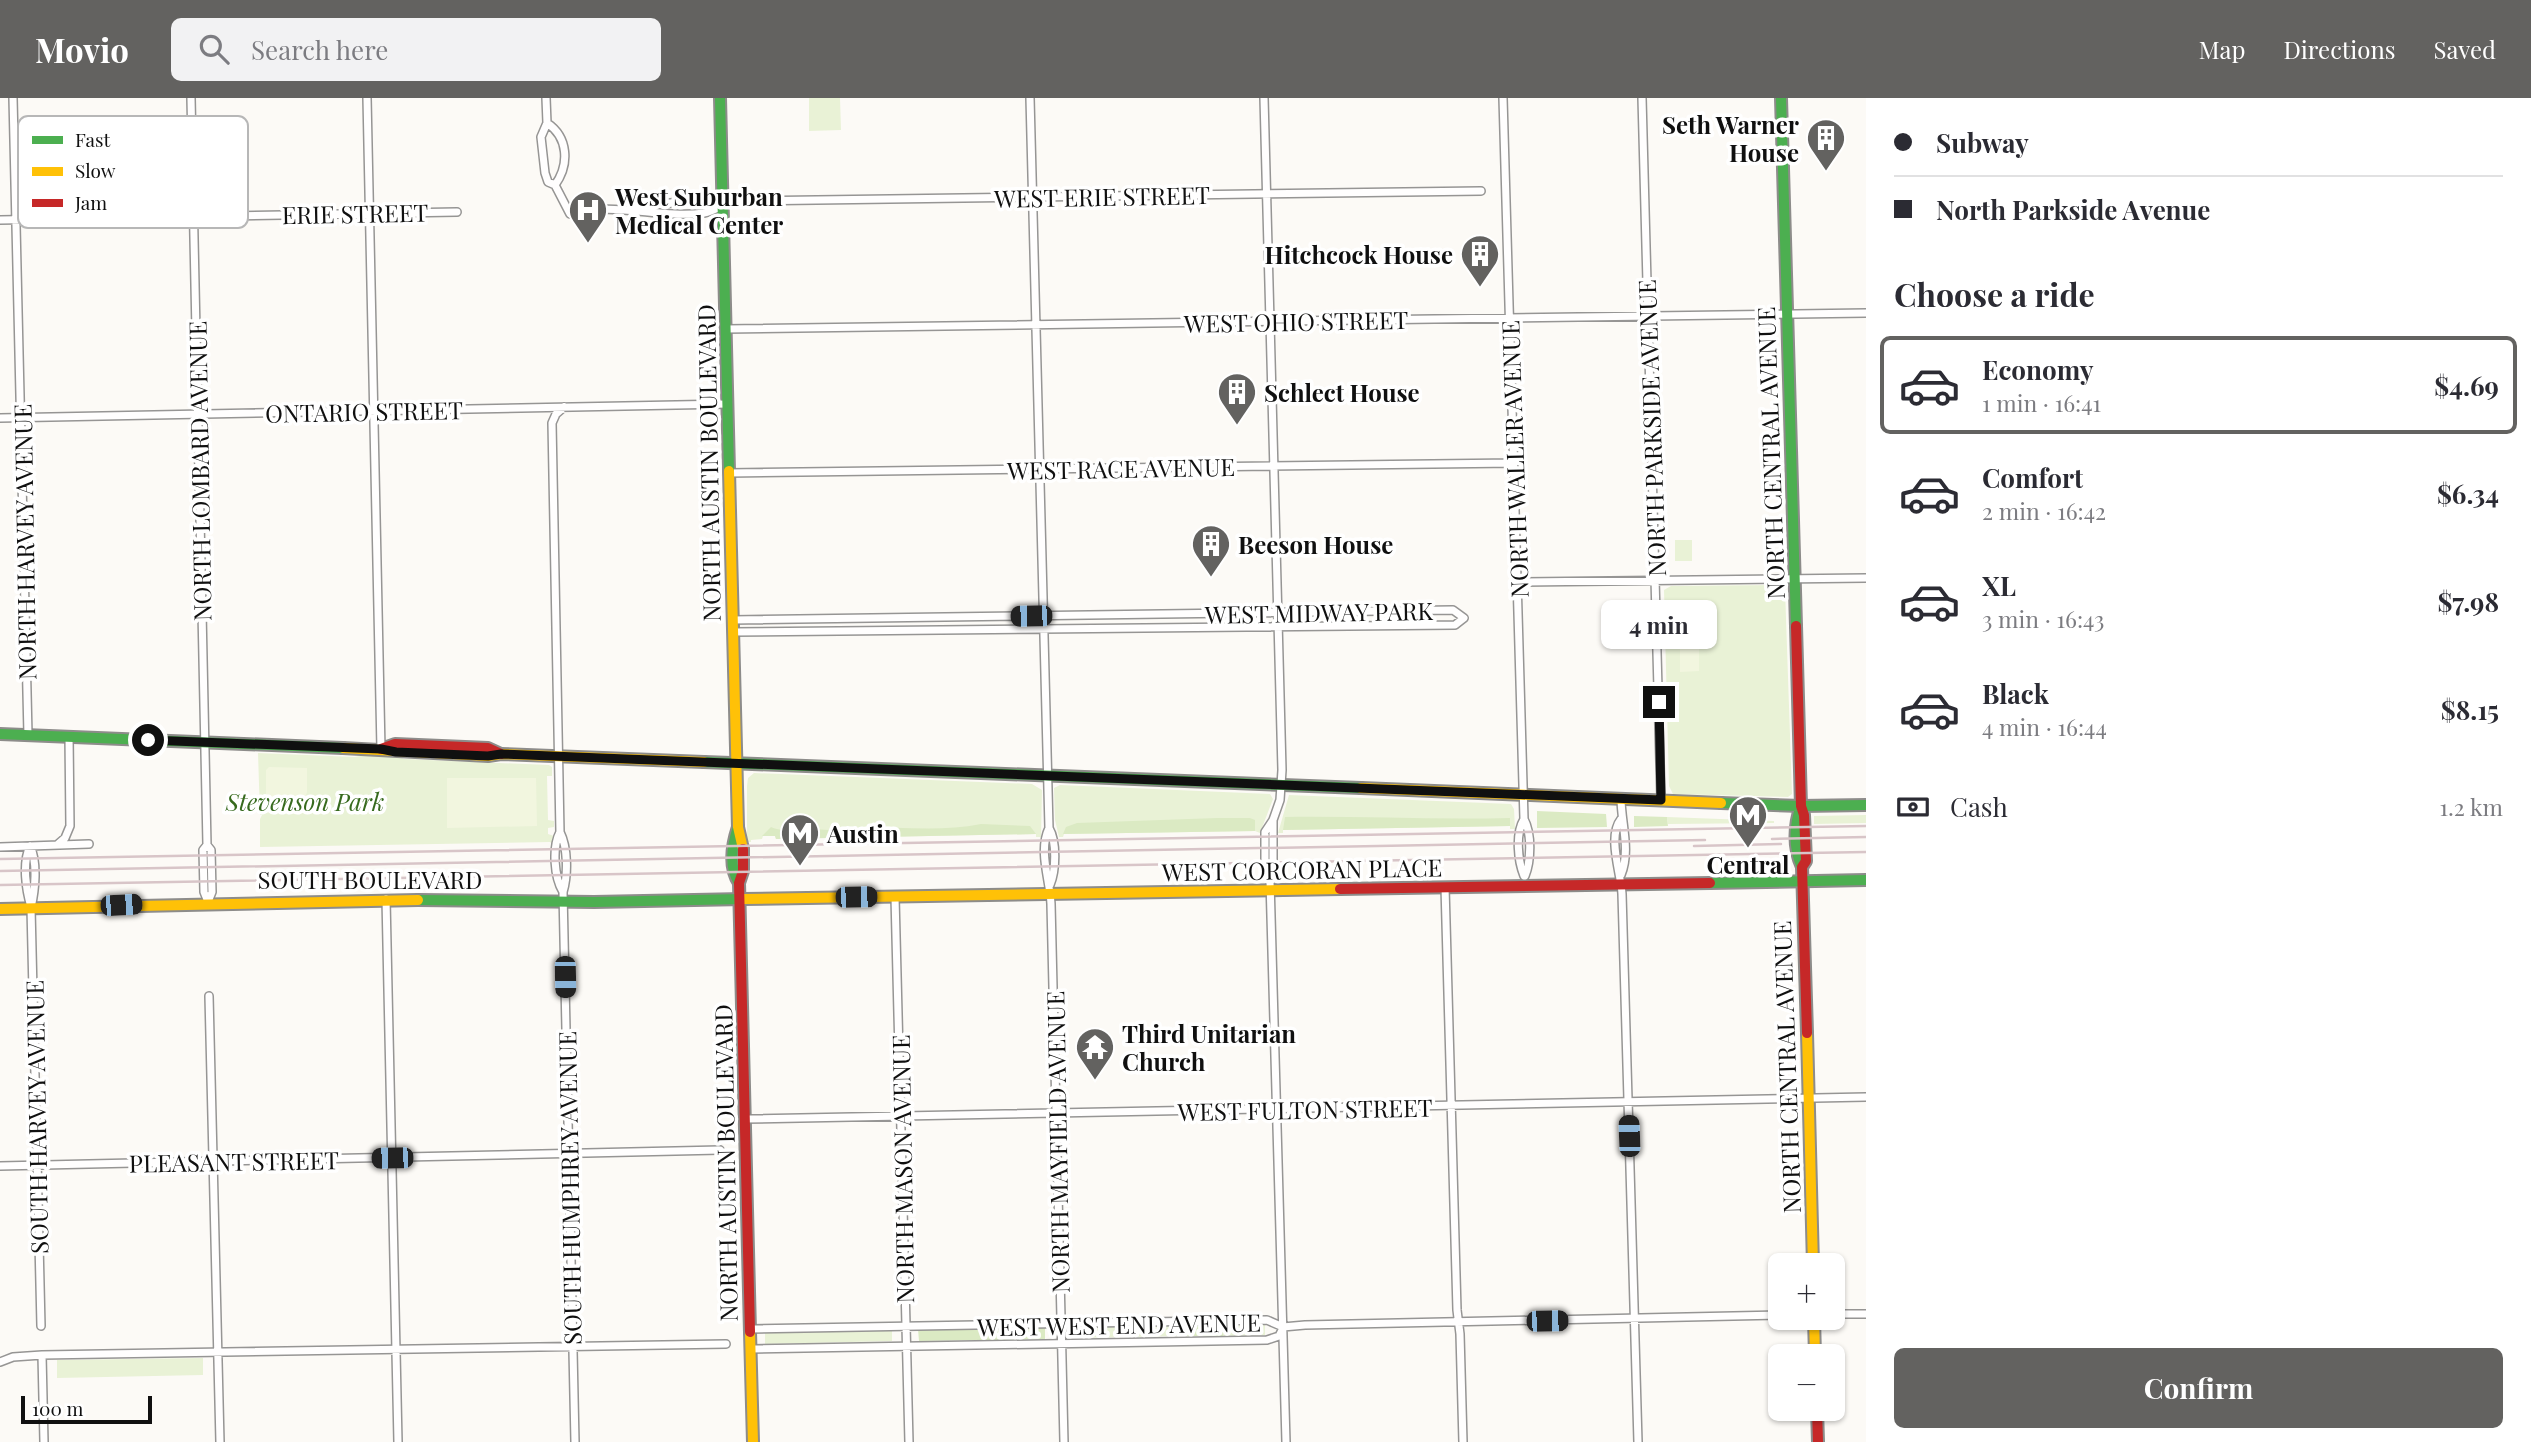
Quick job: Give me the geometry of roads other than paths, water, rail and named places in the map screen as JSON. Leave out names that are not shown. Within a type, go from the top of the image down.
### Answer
[{"type":"street","name":"NORTH HARVEY AVENUE","points":[[13,98],[28,735]]},
{"type":"street","name":"NORTH LOMBARD AVENUE","points":[[191,98],[191,116]]},
{"type":"street","points":[[367,98],[381,749]]},
{"type":"street","points":[[546,98],[547,123],[541,137],[542,155],[548,182],[555,185],[570,214],[591,209],[706,213],[723,204]]},
{"type":"street","name":"NORTH AUSTIN BOULEVARD","points":[[720,98],[738,827],[733,841],[734,877],[739,883],[740,900],[753,1442]]},
{"type":"street","name":"NORTH MAYFIELD AVENUE","points":[[1030,98],[1047,775],[1049,828],[1053,835],[1054,876],[1050,890],[1065,1442]]},
{"type":"street","points":[[1264,98],[1281,784],[1280,800],[1273,820],[1265,832],[1265,871],[1270,886],[1286,1442]]},
{"type":"street","name":"NORTH WALLER AVENUE","points":[[1503,98],[1524,819],[1519,827],[1520,866],[1525,881]]},
{"type":"street","name":"NORTH PARKSIDE AVENUE","points":[[1642,98],[1661,800]]},
{"type":"street","name":"NORTH CENTRAL AVENUE","points":[[1781,98],[1801,806],[1804,815],[1806,861],[1802,867],[1802,881],[1813,1253]]},
{"type":"street","points":[[547,123],[558,131],[564,140],[562,171],[555,185]]},
{"type":"street","name":"WEST ERIE STREET","points":[[723,204],[735,201],[1481,191]]},
{"type":"street","points":[[615,209],[707,200],[723,204]]},
{"type":"street","name":"ERIE STREET","points":[[248,215],[457,212]]},
{"type":"street","name":"ERIE STREET","points":[[0,220],[16,219]]},
{"type":"street","name":"NORTH LOMBARD AVENUE","points":[[194,228],[207,845],[203,850],[204,892],[208,902]]},
{"type":"street","name":"WEST OHIO STREET","points":[[726,329],[1866,313]]},
{"type":"street","name":"ONTARIO STREET","points":[[0,418],[728,404]]},
{"type":"street","name":"SOUTH HUMPHREY AVENUE","points":[[564,407],[556,414],[552,423],[561,832],[566,882],[563,897],[575,1442]]},
{"type":"street","name":"WEST RACE AVENUE","points":[[729,473],[1514,463]]},
{"type":"street","points":[[1517,582],[1866,578]]},
{"type":"street","name":"WEST MIDWAY PARK","points":[[733,620],[1453,610],[1464,618],[1455,625],[733,632]]},
{"type":"street","points":[[1397,611],[1397,625]]},
{"type":"street","points":[[0,734],[381,749],[396,744],[488,748],[501,754],[559,757],[1801,806],[1866,805]]},
{"type":"street","points":[[57,845],[65,838],[70,826],[69,736]]},
{"type":"street","points":[[1621,798],[1621,819],[1616,825],[1616,864],[1622,879],[1638,1442]]},
{"type":"street","points":[[0,847],[89,844]]},
{"type":"street","points":[[30,846],[33,854],[34,896],[31,908]]},
{"type":"street","name":"WEST CORCORAN PLACE","points":[[740,900],[1050,890],[1270,886],[1446,887],[1525,881],[1622,879],[1866,880]]},
{"type":"street","points":[[1446,887],[1463,1442]]},
{"type":"street","name":"SOUTH BOULEVARD","points":[[0,909],[386,899],[563,897],[740,900]]},
{"type":"street","name":"NORTH MASON AVENUE","points":[[895,897],[909,1442]]},
{"type":"street","points":[[386,899],[398,1442]]},
{"type":"street","name":"SOUTH HARVEY AVENUE","points":[[31,908],[41,1325]]},
{"type":"street","points":[[209,996],[220,1442]]},
{"type":"street","name":"WEST FULTON STREET","points":[[745,1119],[1866,1097]]},
{"type":"street","name":"PLEASANT STREET","points":[[0,1166],[720,1150]]},
{"type":"street","points":[[1845,1314],[1866,1314]]},
{"type":"street","points":[[1283,1327],[1768,1315]]},
{"type":"street","name":"WEST WEST END AVENUE","points":[[750,1329],[1266,1320],[1283,1327],[1279,1336],[1267,1340],[751,1349]]},
{"type":"street","points":[[0,1362],[13,1357],[43,1355],[726,1344]]},
{"type":"street","points":[[43,1355],[44,1442]]},
{"type":"street","points":[[1817,1421],[1818,1442]]},
{"type":"railway","points":[[0,859],[1866,826]]},
{"type":"railway","points":[[1772,839],[1866,837]]},
{"type":"railway","points":[[0,871],[1705,840]]},
{"type":"railway","points":[[1694,846],[1781,844]]},
{"type":"railway","points":[[0,885],[1866,852]]},
{"type":"place","name":"Seth Warner House","points":[[1826,172]]},
{"type":"place","name":"West Suburban Medical Center","points":[[588,244]]},
{"type":"place","name":"Hitchcock House","points":[[1480,288]]},
{"type":"place","name":"Schlect House","points":[[1237,426]]},
{"type":"place","name":"Beeson House","points":[[1211,578]]},
{"type":"place","name":"Central","points":[[1748,849]]},
{"type":"place","name":"Austin","points":[[800,867]]},
{"type":"place","name":"Third Unitarian Church","points":[[1095,1081]]},
{"type":"park label","name":"Stevenson Park","points":[[305,801]]}]
